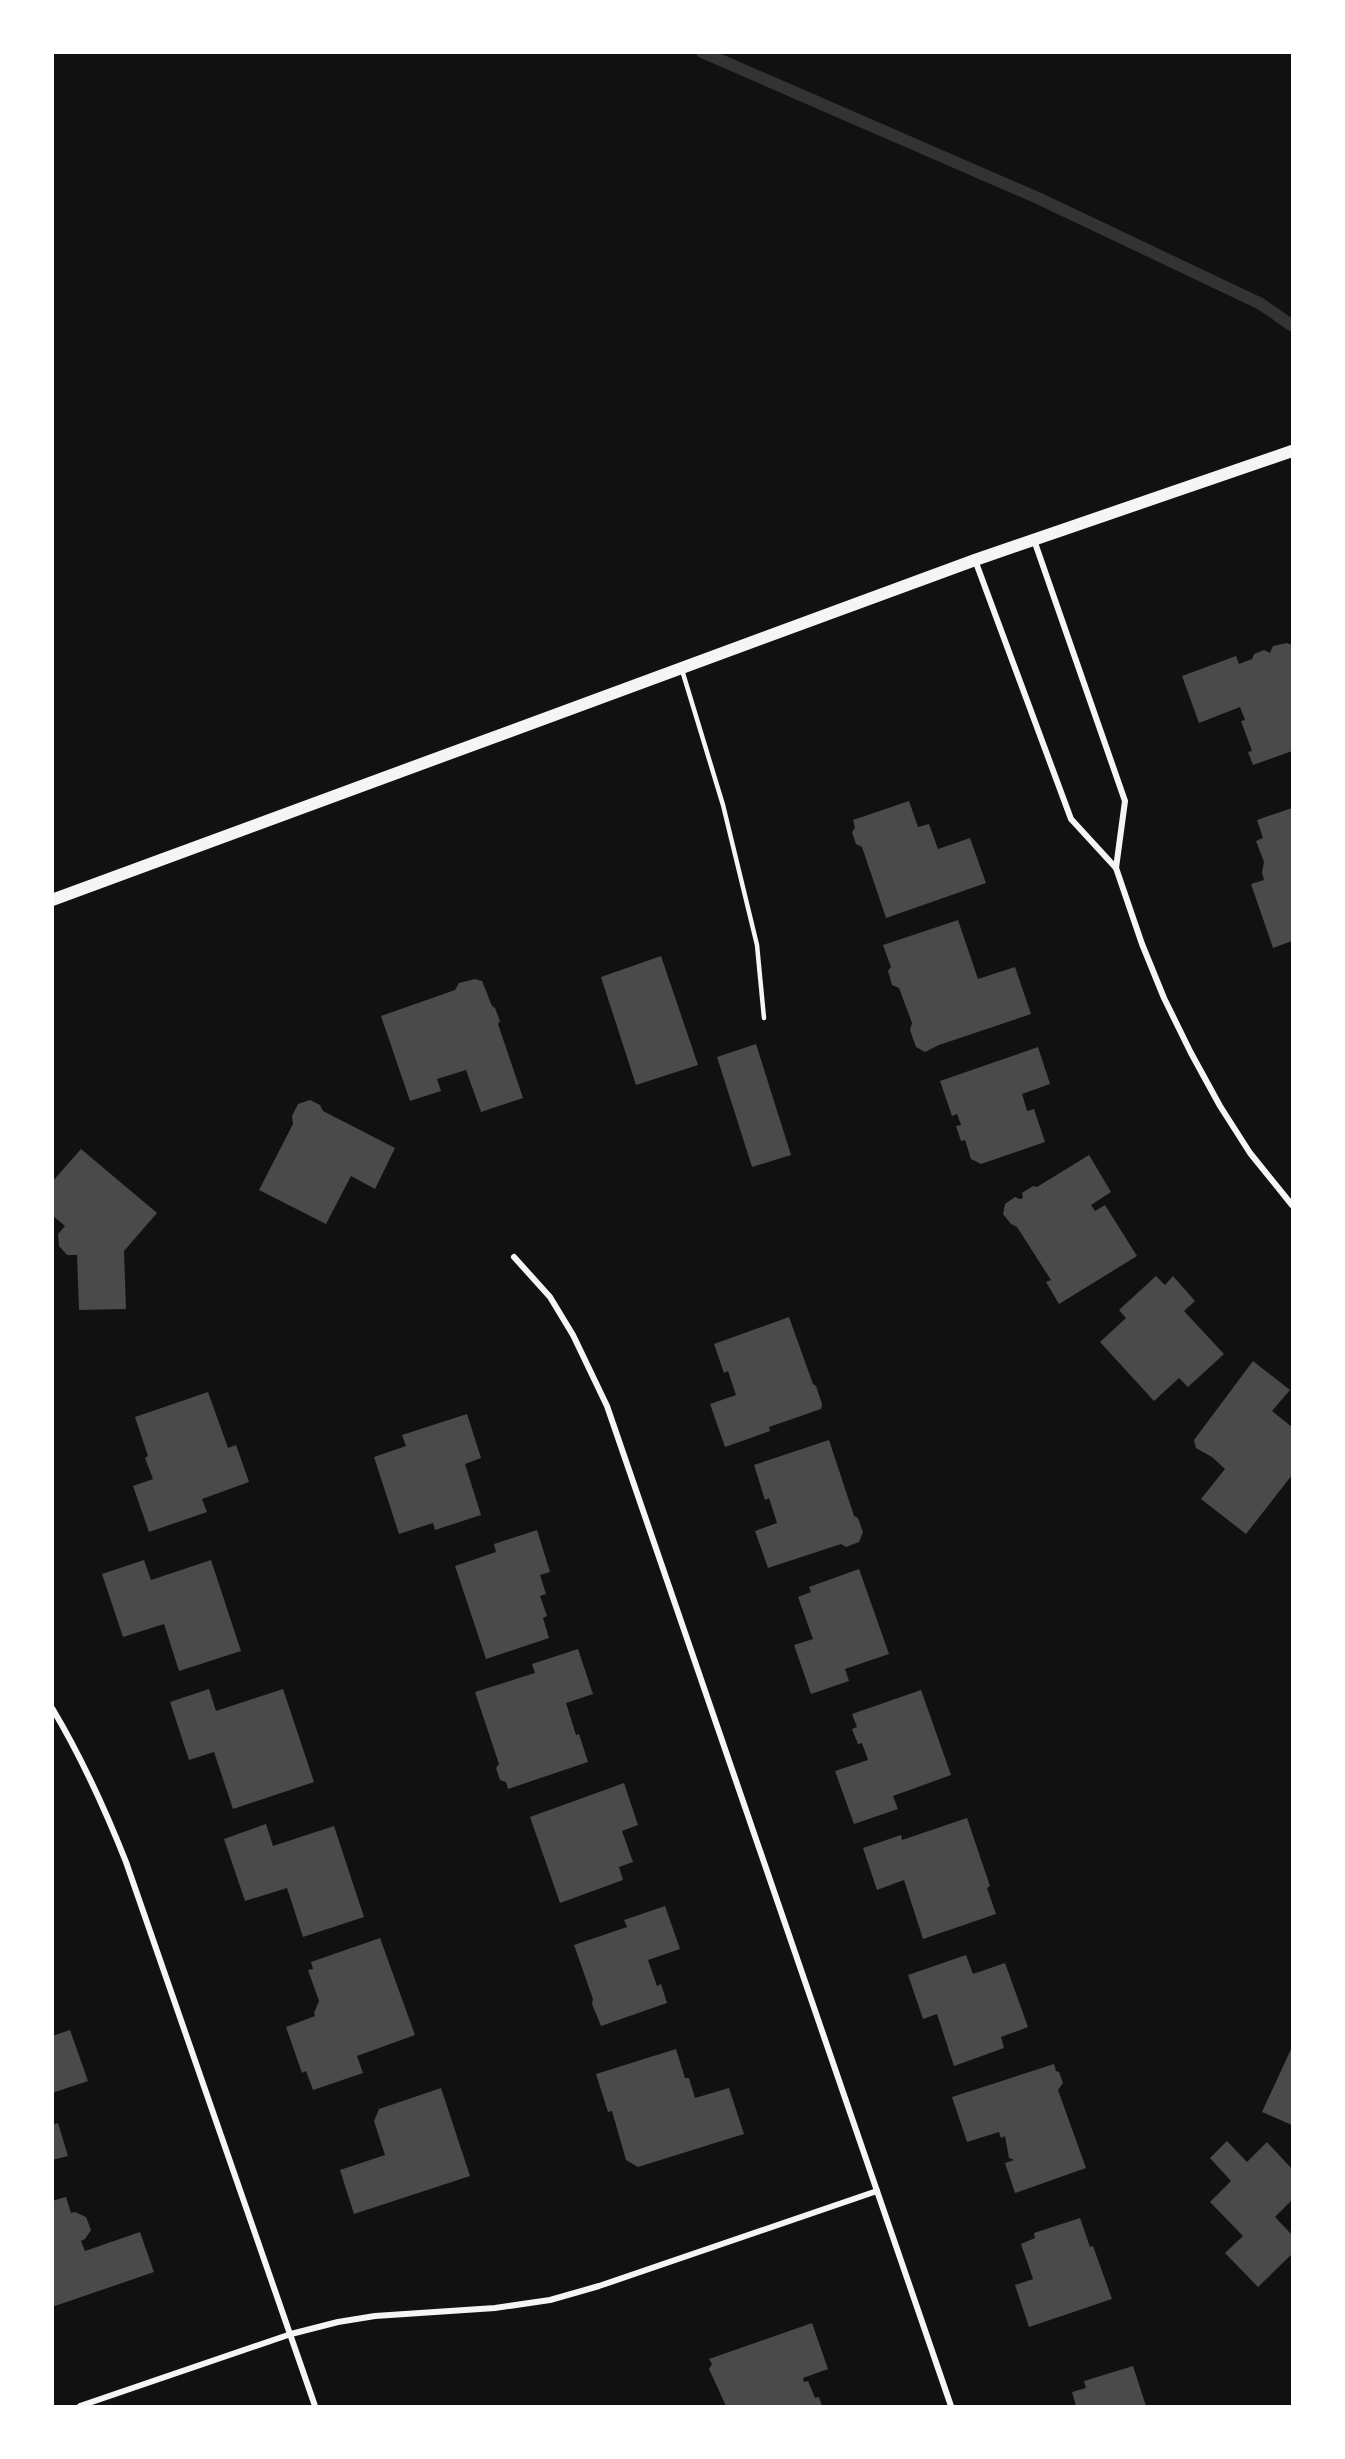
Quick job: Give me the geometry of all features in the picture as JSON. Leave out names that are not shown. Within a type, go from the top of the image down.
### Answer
[{"type":"main road","points":[[52,900],[975,560],[1293,451]]},
{"type":"street","points":[[1034,539],[1125,801],[1116,868]]},
{"type":"street","points":[[975,560],[1071,819],[1116,868],[1142,944],[1164,998],[1191,1053],[1220,1106],[1250,1153],[1293,1205]]},
{"type":"street","points":[[514,1257],[550,1297],[573,1335],[607,1406],[951,2406]]},
{"type":"street","points":[[52,1708],[87,1771],[126,1862],[315,2406]]},
{"type":"street","points":[[80,2406],[291,2334],[375,2316],[495,2307],[550,2300],[599,2286],[877,2192]]},
{"type":"lane","points":[[682,668],[723,805],[757,945],[764,1018]]},
{"type":"building","points":[[1287,643],[1292,645],[1292,751],[1253,765],[1248,752],[1252,751],[1241,721],[1245,720],[1240,707],[1199,723],[1182,676],[1236,656],[1239,664],[1252,659],[1254,654],[1264,650],[1270,653],[1273,646]]},
{"type":"building","points":[[909,801],[918,827],[929,824],[938,849],[970,838],[986,883],[886,918],[862,847],[856,844],[852,832],[855,828],[853,820]]},
{"type":"building","points":[[1292,808],[1292,941],[1273,948],[1251,884],[1264,880],[1262,872],[1264,862],[1256,841],[1263,838],[1257,820]]},
{"type":"building","points":[[958,920],[978,979],[1015,967],[1031,1014],[939,1045],[925,1052],[916,1047],[910,1030],[912,1023],[899,988],[892,985],[888,971],[891,967],[883,945]]},
{"type":"building","points":[[661,956],[698,1065],[636,1085],[601,977]]},
{"type":"building","points":[[475,979],[482,981],[492,1006],[495,1008],[500,1021],[498,1024],[523,1098],[481,1112],[466,1070],[437,1079],[441,1091],[410,1101],[381,1016],[455,990],[459,983]]},
{"type":"building","points":[[756,1044],[791,1155],[752,1167],[717,1057]]},
{"type":"building","points":[[1038,1047],[1050,1084],[1022,1094],[1027,1111],[1034,1109],[1045,1142],[981,1164],[971,1159],[965,1140],[961,1141],[956,1126],[961,1125],[957,1114],[952,1116],[940,1081]]},
{"type":"building","points":[[310,1100],[320,1105],[323,1111],[395,1148],[375,1189],[351,1176],[326,1224],[259,1190],[293,1124],[292,1116],[298,1104]]},
{"type":"building","points":[[81,1149],[157,1213],[124,1251],[126,1309],[79,1310],[77,1255],[67,1255],[59,1246],[58,1234],[65,1226],[52,1215],[52,1182]]},
{"type":"building","points":[[1089,1155],[1111,1192],[1091,1205],[1095,1211],[1105,1205],[1137,1256],[1059,1304],[1046,1282],[1051,1280],[1017,1227],[1011,1224],[1003,1214],[1005,1204],[1015,1197],[1023,1198],[1022,1193],[1033,1186],[1037,1187]]},
{"type":"building","points":[[1156,1276],[1165,1285],[1173,1276],[1195,1301],[1184,1311],[1224,1354],[1188,1387],[1179,1378],[1154,1401],[1100,1342],[1126,1318],[1119,1310]]},
{"type":"building","points":[[789,1317],[813,1384],[816,1386],[822,1404],[821,1409],[769,1427],[770,1431],[725,1447],[710,1404],[736,1395],[728,1371],[724,1373],[714,1344]]},
{"type":"building","points":[[1253,1361],[1290,1390],[1272,1411],[1292,1427],[1292,1475],[1246,1534],[1201,1499],[1225,1469],[1212,1457],[1196,1448],[1194,1440]]},
{"type":"building","points":[[208,1392],[228,1448],[236,1445],[249,1482],[202,1499],[207,1512],[149,1532],[133,1486],[153,1479],[145,1458],[148,1456],[135,1417]]},
{"type":"building","points":[[467,1414],[481,1458],[465,1464],[481,1515],[435,1530],[433,1523],[399,1534],[374,1457],[406,1446],[402,1435]]},
{"type":"building","points":[[829,1440],[854,1516],[858,1518],[863,1532],[859,1542],[846,1547],[841,1544],[768,1568],[755,1531],[777,1523],[769,1498],[765,1500],[754,1465]]},
{"type":"building","points":[[537,1530],[550,1572],[540,1575],[546,1594],[540,1596],[547,1616],[543,1618],[549,1638],[486,1659],[455,1566],[496,1552],[494,1544]]},
{"type":"building","points":[[144,1560],[151,1580],[211,1560],[241,1651],[179,1671],[164,1624],[123,1637],[102,1574]]},
{"type":"building","points":[[859,1569],[889,1654],[845,1669],[849,1681],[811,1694],[794,1645],[813,1639],[798,1597],[811,1592],[809,1587]]},
{"type":"building","points":[[578,1649],[593,1694],[566,1703],[576,1735],[579,1734],[588,1762],[508,1789],[506,1782],[500,1780],[496,1768],[499,1764],[475,1692],[535,1673],[532,1664]]},
{"type":"building","points":[[209,1689],[216,1711],[283,1689],[314,1782],[233,1809],[214,1752],[189,1760],[170,1702]]},
{"type":"building","points":[[921,1690],[951,1775],[893,1796],[898,1809],[854,1824],[835,1771],[868,1760],[862,1743],[858,1744],[852,1729],[857,1727],[852,1714]]},
{"type":"building","points":[[624,1783],[638,1825],[622,1831],[633,1862],[619,1867],[623,1880],[560,1903],[530,1817]]},
{"type":"building","points":[[967,1818],[990,1886],[987,1888],[996,1914],[923,1939],[904,1880],[877,1890],[863,1848],[901,1835],[902,1840]]},
{"type":"building","points":[[266,1824],[273,1846],[334,1826],[364,1917],[303,1937],[287,1888],[245,1901],[224,1839]]},
{"type":"building","points":[[665,1906],[680,1949],[648,1960],[657,1986],[661,1984],[667,2003],[601,2026],[574,1945],[627,1927],[624,1920]]},
{"type":"building","points":[[380,1938],[415,2035],[357,2056],[363,2073],[313,2090],[306,2071],[302,2073],[286,2027],[315,2016],[319,2001],[308,1970],[313,1969],[311,1962]]},
{"type":"building","points":[[966,1955],[973,1974],[1005,1963],[1028,2027],[1001,2037],[1004,2048],[954,2066],[937,2014],[923,2019],[908,1975]]},
{"type":"building","points":[[70,2030],[88,2081],[52,2093],[52,2036]]},
{"type":"building","points":[[1292,2047],[1292,2125],[1262,2112]]},
{"type":"building","points":[[676,2049],[685,2078],[689,2078],[695,2098],[729,2088],[744,2134],[638,2167],[626,2160],[612,2111],[608,2112],[596,2074]]},
{"type":"building","points":[[1054,2064],[1063,2083],[1058,2090],[1086,2168],[1015,2193],[1005,2163],[1014,2160],[1009,2158],[1005,2136],[1001,2138],[999,2132],[967,2142],[952,2097]]},
{"type":"building","points":[[441,2088],[470,2176],[354,2214],[340,2170],[385,2155],[374,2121],[379,2109]]},
{"type":"building","points":[[58,2123],[68,2156],[52,2160],[52,2125]]},
{"type":"building","points":[[1227,2141],[1247,2162],[1267,2142],[1292,2169],[1292,2200],[1275,2217],[1292,2235],[1292,2254],[1258,2287],[1225,2253],[1243,2236],[1210,2202],[1231,2181],[1210,2158]]},
{"type":"building","points":[[66,2197],[71,2213],[75,2212],[86,2217],[91,2230],[81,2241],[85,2251],[140,2232],[154,2272],[52,2307],[52,2201]]},
{"type":"building","points":[[1080,2218],[1090,2247],[1093,2246],[1112,2299],[1029,2327],[1015,2285],[1033,2279],[1021,2244],[1035,2238],[1034,2233]]},
{"type":"building","points":[[812,2323],[828,2369],[803,2378],[804,2382],[808,2381],[815,2398],[819,2397],[822,2406],[726,2406],[709,2369],[712,2364],[709,2359]]},
{"type":"building","points":[[1133,2366],[1146,2406],[1076,2406],[1072,2392],[1086,2388],[1084,2381]]},
{"type":"waterway","points":[[702,52],[1040,199],[1261,304],[1291,325]]}]
